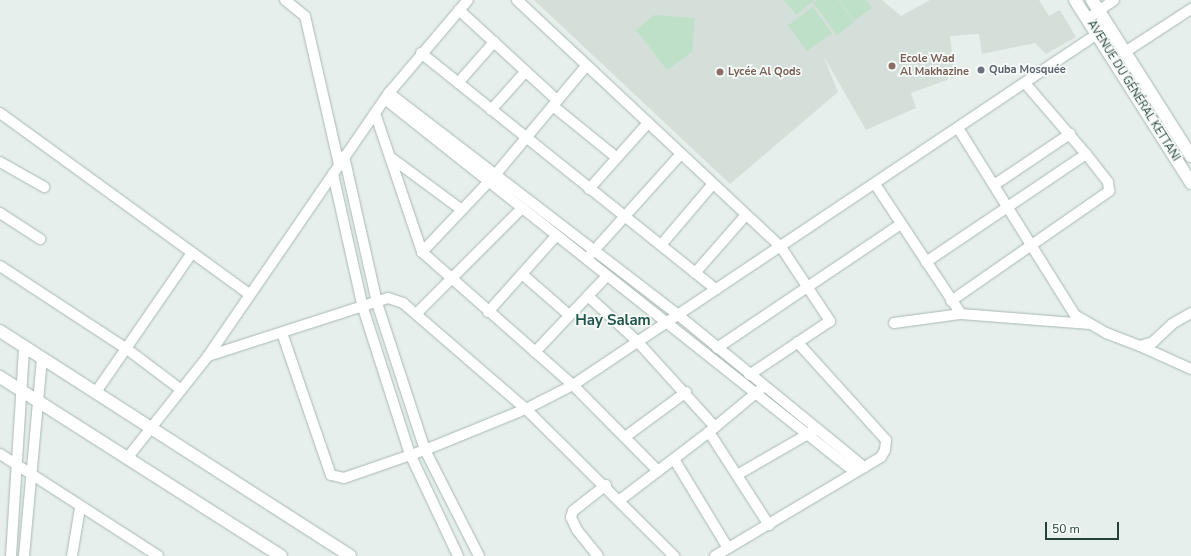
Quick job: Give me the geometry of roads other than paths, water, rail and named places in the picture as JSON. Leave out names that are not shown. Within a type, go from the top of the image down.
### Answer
[{"type":"street","points":[[284,0],[305,16],[377,303],[425,450],[479,556]]},
{"type":"street","points":[[128,457],[154,428],[180,389],[208,356],[248,293],[387,96],[421,52],[468,0]]},
{"type":"street","points":[[517,0],[781,247],[830,321],[750,375]]},
{"type":"street","name":"AVENUE DU GÉNÉRAL KETTANI","points":[[1076,0],[1191,183]]},
{"type":"street","name":"AVENUE DU GÉNÉRAL KETTANI","points":[[1092,0],[1191,156]]},
{"type":"street","points":[[1087,19],[1114,0]]},
{"type":"street","points":[[1125,52],[1191,9]]},
{"type":"street","points":[[459,10],[526,71],[555,103],[617,158]]},
{"type":"street","points":[[282,333],[331,475],[344,478],[425,450],[526,409],[574,385],[677,314],[781,247],[1109,26]]},
{"type":"street","points":[[458,83],[494,42]]},
{"type":"street","points":[[421,52],[525,139],[716,289]]},
{"type":"street","points":[[422,252],[492,178],[587,65]]},
{"type":"street","points":[[491,110],[526,71]]},
{"type":"street","points":[[951,300],[1031,247],[1109,191],[1108,182],[1070,134],[1025,83]]},
{"type":"street","points":[[387,96],[492,178],[594,251],[677,314],[750,375],[760,389]]},
{"type":"street","points":[[0,113],[248,293]]},
{"type":"street","points":[[375,113],[422,252],[450,280],[574,385],[658,471]]},
{"type":"street","points":[[589,189],[648,123]]},
{"type":"street","points":[[958,128],[1064,301],[1088,324]]},
{"type":"street","points":[[994,185],[1070,134]]},
{"type":"street","points":[[586,260],[681,154]]},
{"type":"street","points":[[926,262],[1009,209],[1086,154]]},
{"type":"street","points":[[390,157],[462,210]]},
{"type":"street","points":[[0,162],[44,187]]},
{"type":"street","points":[[333,174],[363,308],[410,454],[458,556]]},
{"type":"street","points":[[492,178],[522,208],[606,276],[666,322],[760,389],[860,470]]},
{"type":"street","points":[[660,246],[713,184]]},
{"type":"street","points":[[875,184],[961,314]]},
{"type":"street","points":[[416,314],[522,208]]},
{"type":"street","points":[[0,213],[40,239]]},
{"type":"street","points":[[695,272],[746,215]]},
{"type":"street","points":[[717,348],[901,224]]},
{"type":"street","points":[[488,312],[556,236]]},
{"type":"street","points":[[96,392],[192,253]]},
{"type":"street","points":[[0,266],[127,349],[180,389]]},
{"type":"street","points":[[522,274],[569,315]]},
{"type":"street","points":[[535,352],[606,276]]},
{"type":"street","points":[[588,296],[638,341],[686,392],[712,429],[737,475],[768,525]]},
{"type":"street","points":[[208,356],[377,303],[395,299],[416,314],[526,409],[606,485],[674,556]]},
{"type":"street","points":[[1140,346],[1153,342],[1172,324],[1191,313]]},
{"type":"street","points":[[894,323],[961,314],[1088,324],[1191,369]]},
{"type":"street","points":[[0,331],[42,359],[154,428],[350,556]]},
{"type":"street","points":[[715,556],[881,457],[886,440],[797,342]]},
{"type":"street","points":[[11,556],[20,467],[24,347]]},
{"type":"street","points":[[24,556],[42,359]]},
{"type":"street","points":[[0,377],[23,394],[128,457],[273,554]]},
{"type":"street","points":[[620,500],[712,429],[760,389]]},
{"type":"street","points":[[625,436],[686,392]]},
{"type":"street","points":[[737,475],[813,431]]},
{"type":"street","points":[[0,454],[80,508],[158,556]]},
{"type":"street","points":[[674,459],[728,548]]},
{"type":"street","points":[[598,556],[576,530],[572,517],[573,511],[606,485]]},
{"type":"street","points":[[72,556],[80,508]]},
{"type":"place","name":"Ecole Wad Al Makhazine","points":[[892,66]]},
{"type":"place","name":"Quba Mosquée","points":[[981,70]]},
{"type":"place","name":"Lycée Al Qods","points":[[720,72]]},
{"type":"district","name":"Hay Salam","points":[[613,321]]}]
